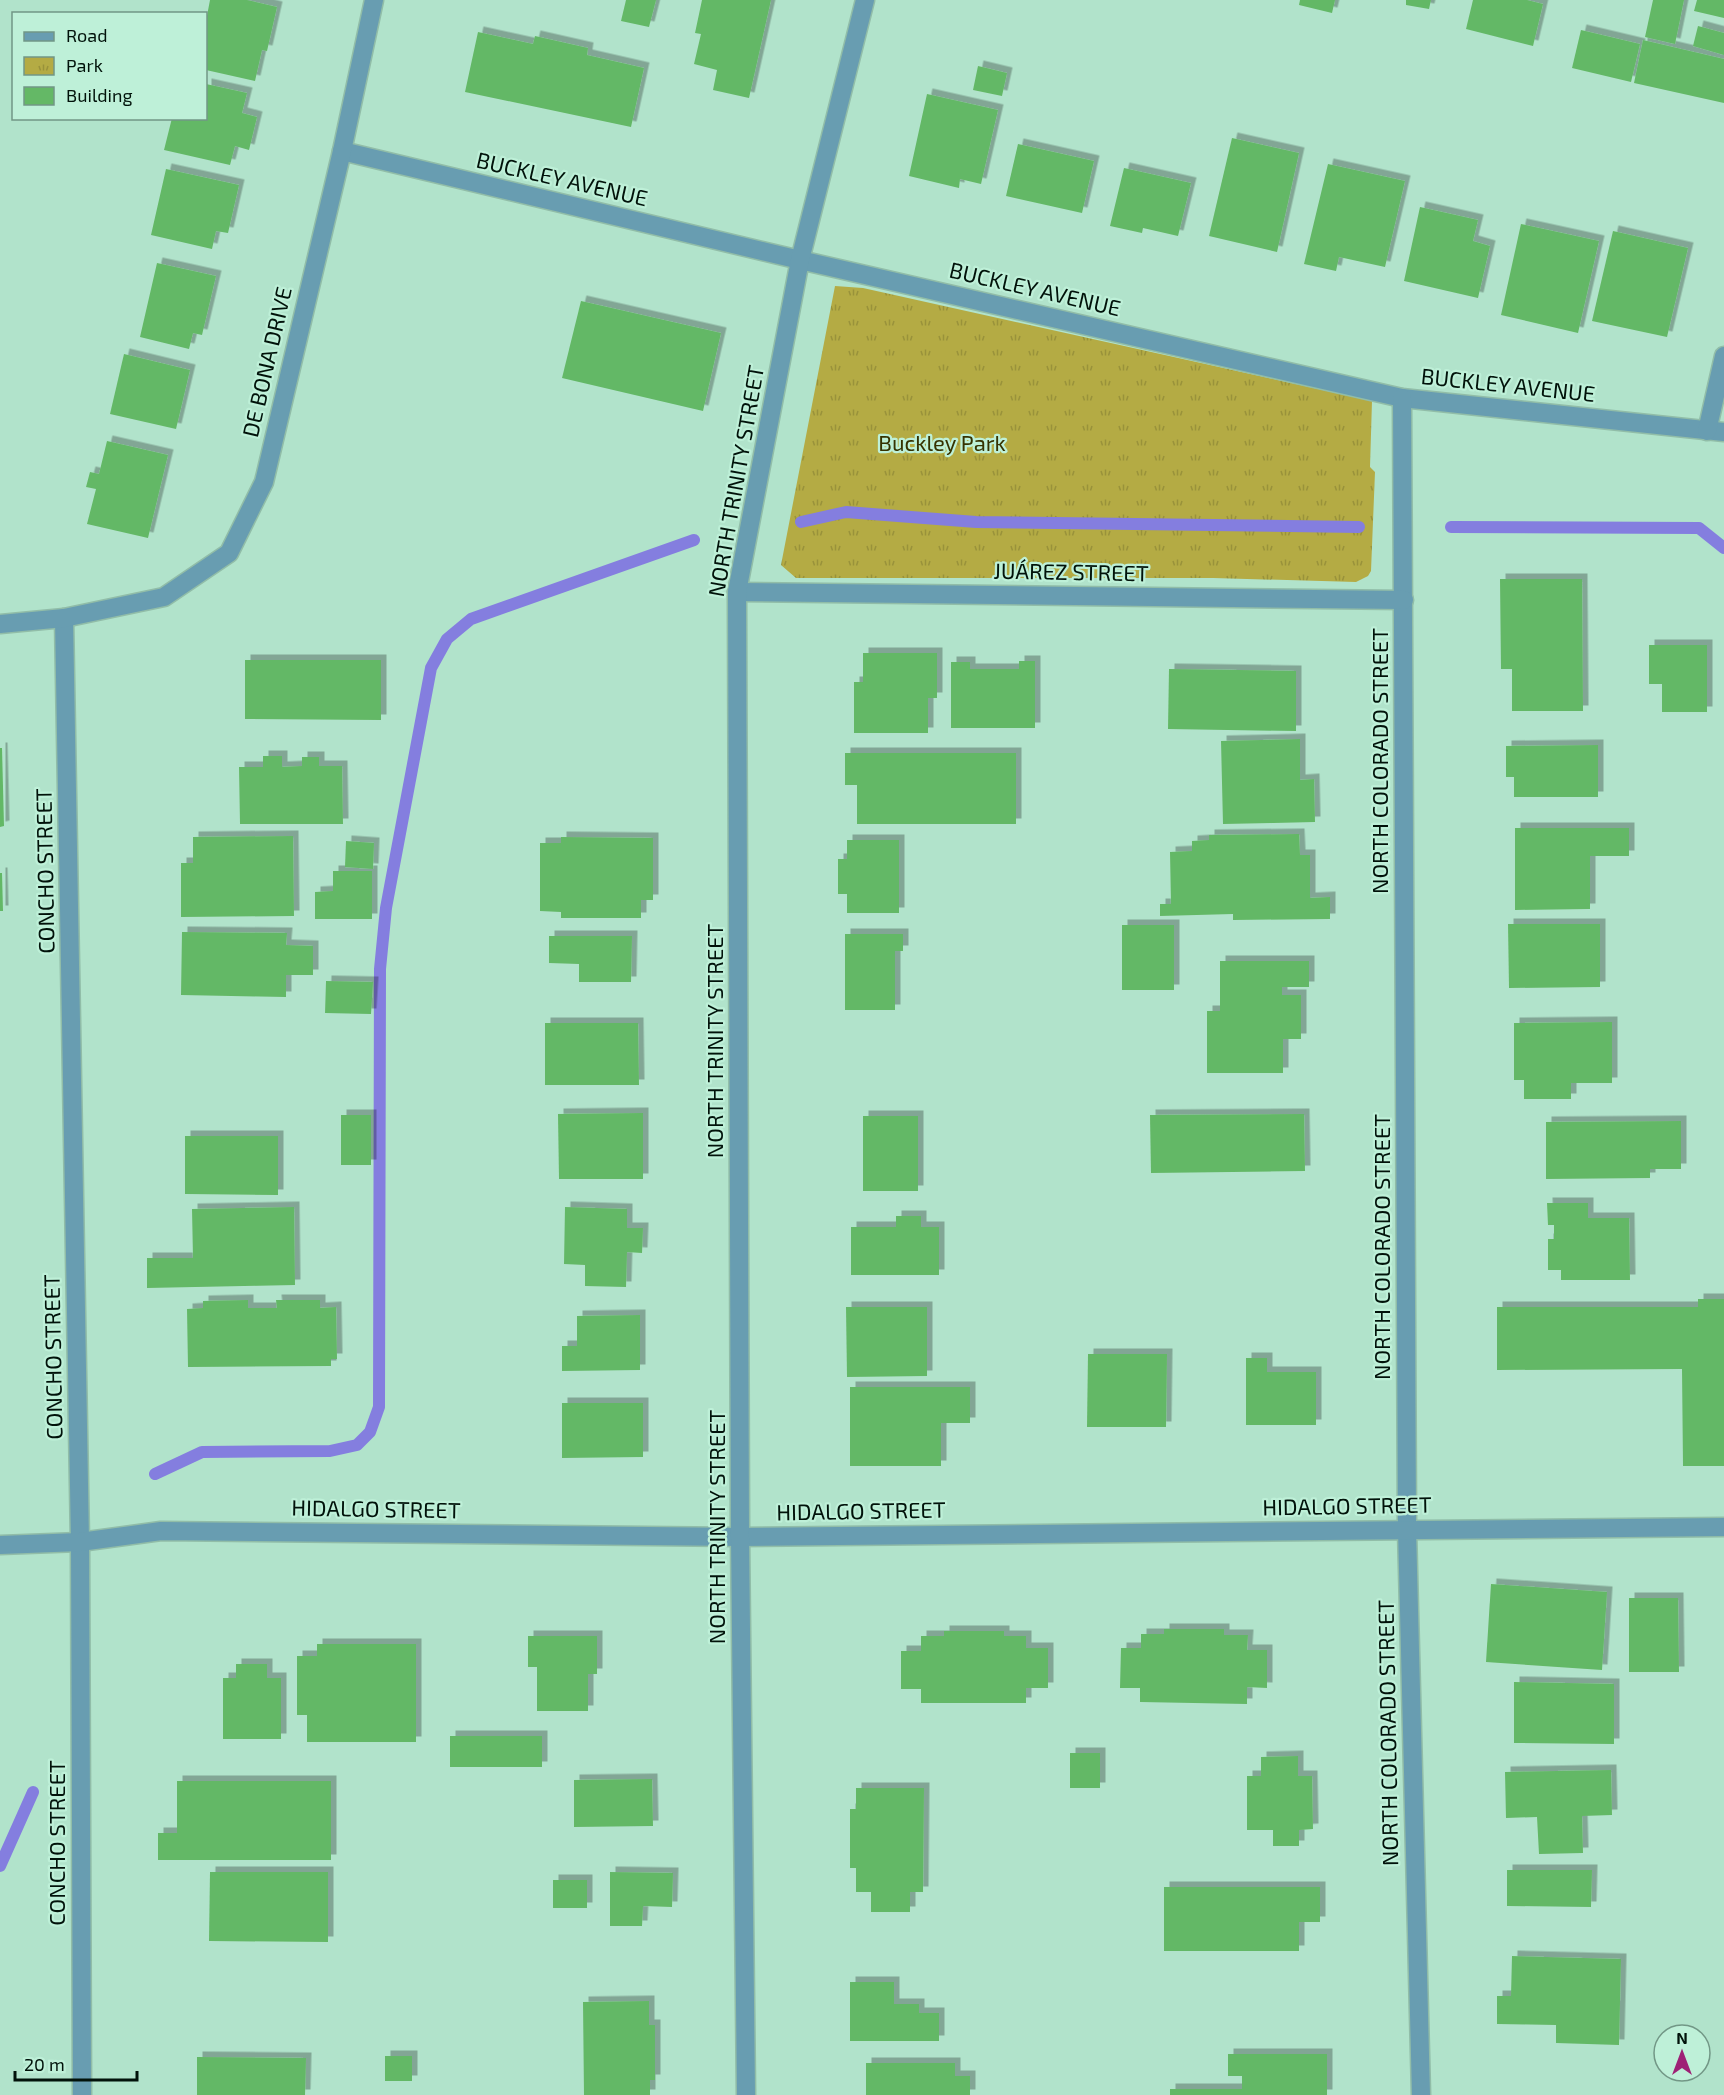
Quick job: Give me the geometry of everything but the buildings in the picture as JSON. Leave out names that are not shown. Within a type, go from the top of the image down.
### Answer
[{"type":"street","name":"DE BONA DRIVE","points":[[0,624],[64,618],[164,597],[229,553],[264,482],[342,151],[374,0]]},
{"type":"street","name":"NORTH TRINITY STREET","points":[[746,2095],[740,1537],[737,592],[800,260],[865,0]]},
{"type":"street","name":"BUCKLEY AVENUE","points":[[342,151],[800,260],[1402,398],[1715,432]]},
{"type":"street","points":[[1715,432],[1724,356]]},
{"type":"street","name":"NORTH COLORADO STREET","points":[[1402,398],[1407,1529],[1421,2095]]},
{"type":"street","name":"JUÁREZ STREET","points":[[737,592],[1404,600]]},
{"type":"street","name":"CONCHO STREET","points":[[64,618],[80,1542],[82,2095]]},
{"type":"street","name":"HIDALGO STREET","points":[[0,1545],[80,1542],[161,1532],[740,1537],[1724,1527]]},
{"type":"green space","name":"Buckley Park","points":[[835,286],[863,288],[1372,401],[1370,467],[1375,472],[1371,571],[1368,576],[1356,582],[1213,578],[796,578],[781,565]]},
{"type":"waterway","points":[[801,522],[846,512],[976,522],[1359,527]]},
{"type":"waterway","points":[[1451,527],[1699,528],[1724,548]]},
{"type":"waterway","points":[[155,1474],[202,1452],[330,1451],[357,1445],[370,1432],[379,1407],[380,969],[386,908],[431,668],[447,639],[471,619],[694,540]]},
{"type":"waterway","points":[[0,1866],[33,1792]]}]
